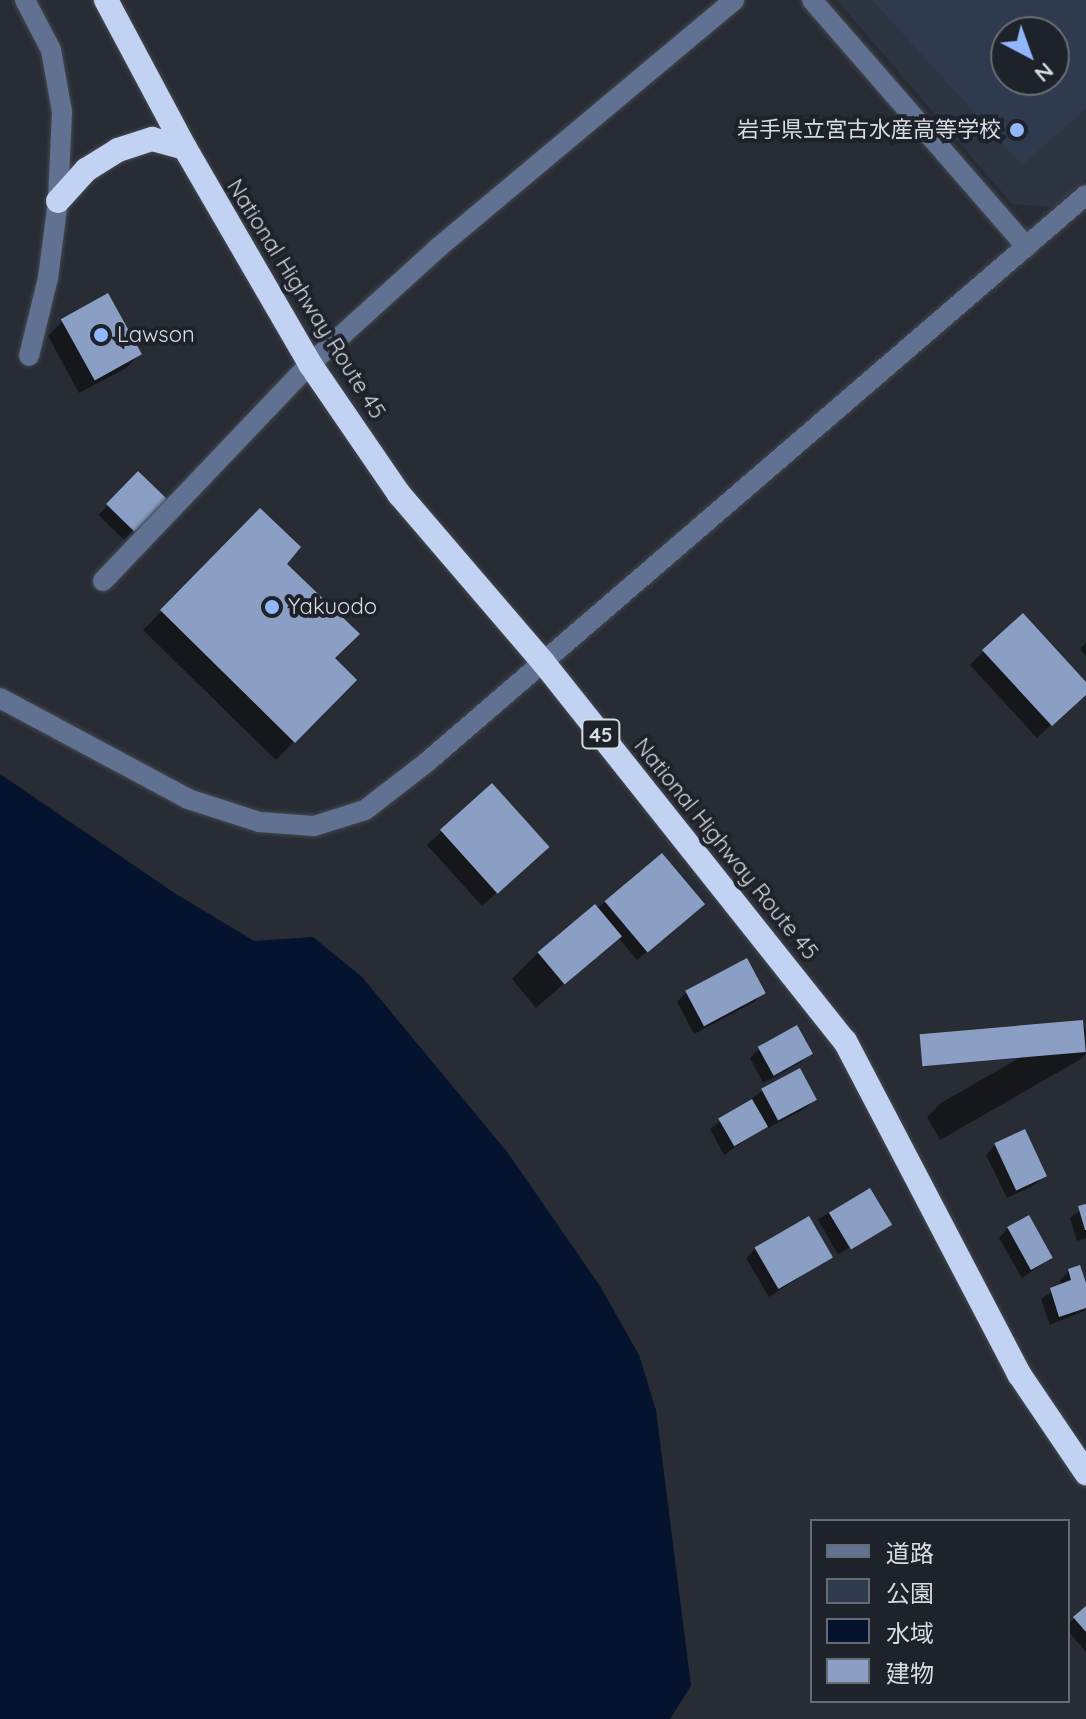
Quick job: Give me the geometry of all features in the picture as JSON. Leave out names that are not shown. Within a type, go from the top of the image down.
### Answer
[{"type":"highway","name":"National Highway Route 45","points":[[106,0],[185,148],[310,364],[399,494],[543,662],[845,1041],[1019,1374],[1086,1473]]},
{"type":"highway","points":[[58,201],[86,170],[118,150],[152,139],[185,148]]},
{"type":"street","points":[[25,0],[51,50],[62,112],[58,201],[48,278],[29,356]]},
{"type":"street","points":[[103,581],[310,364],[439,247],[734,0]]},
{"type":"street","points":[[812,0],[1027,247]]},
{"type":"street","points":[[0,698],[188,799],[259,822],[314,826],[365,810],[427,762],[1086,195]]},
{"type":"shaded area","name":"岩手県立宮古水産高等学校","points":[[837,0],[1086,0],[1086,179],[1054,207],[1012,204]]},
{"type":"green space","points":[[872,0],[1086,0],[1086,109],[1022,165]]},
{"type":"water","points":[[0,774],[176,894],[254,941],[313,937],[362,977],[508,1153],[600,1286],[639,1355],[656,1410],[691,1686],[670,1719],[0,1719]]},
{"type":"building","points":[[108,293],[142,354],[95,380],[61,319]]},
{"type":"building","points":[[138,471],[167,499],[135,532],[106,504]]},
{"type":"building","points":[[260,508],[301,547],[287,564],[360,634],[335,658],[357,680],[295,743],[160,610]]},
{"type":"building","points":[[1023,613],[1086,682],[1086,695],[1052,726],[982,650]]},
{"type":"building","points":[[492,783],[550,847],[498,894],[440,830]]},
{"type":"building","points":[[662,853],[705,904],[648,953],[605,901]]},
{"type":"building","points":[[595,904],[622,936],[565,984],[538,952]]},
{"type":"building","points":[[747,958],[766,993],[704,1026],[685,991]]},
{"type":"building","points":[[1083,1020],[1086,1052],[922,1066],[920,1034]]},
{"type":"building","points":[[797,1025],[813,1054],[774,1076],[758,1047]]},
{"type":"building","points":[[800,1068],[817,1100],[778,1120],[761,1089]]},
{"type":"building","points":[[752,1099],[768,1127],[734,1146],[718,1118]]},
{"type":"building","points":[[1025,1129],[1047,1176],[1016,1190],[994,1143]]},
{"type":"building","points":[[870,1188],[892,1225],[851,1250],[829,1213]]},
{"type":"building","points":[[1086,1204],[1086,1230],[1085,1230],[1078,1206]]},
{"type":"building","points":[[1029,1215],[1053,1258],[1031,1270],[1007,1227]]},
{"type":"building","points":[[809,1216],[833,1258],[778,1289],[754,1248]]},
{"type":"building","points":[[1080,1265],[1086,1283],[1086,1308],[1059,1317],[1050,1288],[1071,1280],[1068,1269]]},
{"type":"building","points":[[1086,1606],[1086,1632],[1073,1617]]},
{"type":"place","name":"岩手県立宮古水産高等学校","points":[[1017,130]]},
{"type":"place","name":"Lawson","points":[[101,335]]},
{"type":"place","name":"Yakuodo","points":[[272,607]]}]
